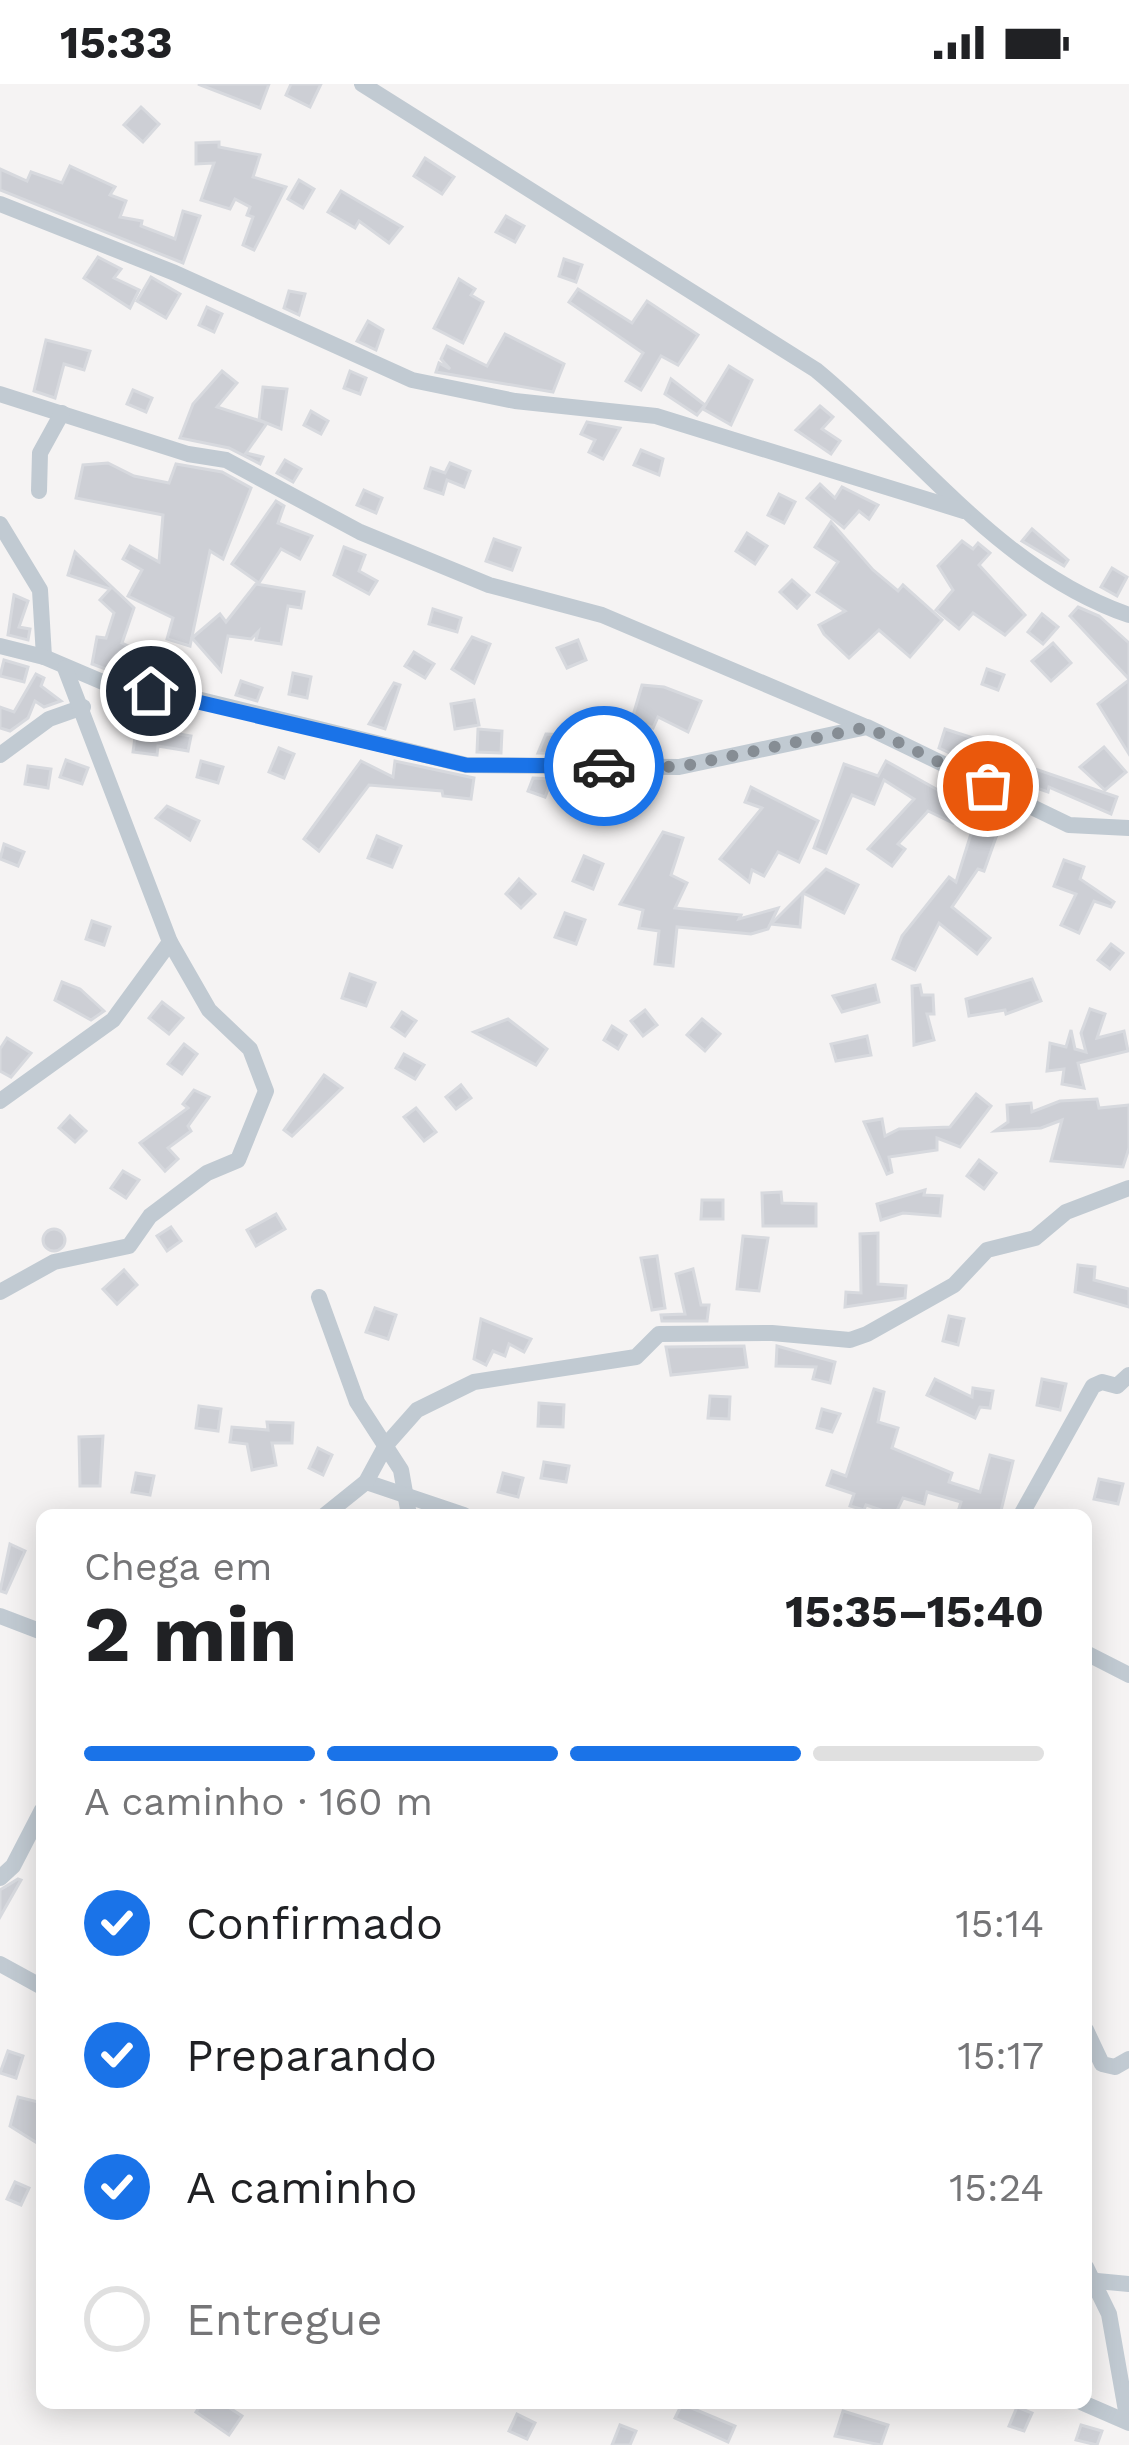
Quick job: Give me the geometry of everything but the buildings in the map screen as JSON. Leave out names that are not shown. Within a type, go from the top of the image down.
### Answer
[{"type":"street","points":[[362,84],[817,370],[867,412],[964,511],[1076,595],[1129,615]]},
{"type":"street","points":[[0,204],[175,273],[412,380],[515,401],[656,416],[964,511]]},
{"type":"street","points":[[0,394],[188,454],[226,460],[360,532],[489,584],[602,615],[867,727],[1070,825],[1129,828]]},
{"type":"street","points":[[39,491],[40,453],[62,413]]},
{"type":"street","points":[[0,524],[40,590],[44,657]]},
{"type":"street","points":[[0,646],[44,657],[105,683],[196,699],[466,765],[680,767],[867,727]]},
{"type":"street","points":[[0,1292],[54,1262],[129,1246],[150,1216],[207,1173],[238,1160],[266,1091],[260,1068],[242,1037],[209,1010],[170,942],[65,668]]},
{"type":"street","points":[[0,755],[49,719],[83,707]]},
{"type":"street","points":[[0,1101],[112,1020],[170,942]]},
{"type":"street","points":[[333,1509],[366,1482],[386,1445],[417,1410],[465,1384],[637,1358],[658,1334],[772,1333],[850,1340],[954,1285],[987,1250],[1035,1238],[1066,1212],[1129,1188]]},
{"type":"street","points":[[319,1297],[357,1402],[386,1445],[409,1495],[409,1509]]},
{"type":"street","points":[[1024,1509],[1093,1386],[1102,1382],[1117,1386],[1129,1375]]},
{"type":"street","points":[[366,1482],[448,1509]]},
{"type":"street","points":[[0,1616],[36,1630]]},
{"type":"street","points":[[1092,1656],[1129,1675]]},
{"type":"street","points":[[0,1878],[14,1866],[36,1822]]},
{"type":"street","points":[[0,1964],[36,1984]]},
{"type":"street","points":[[1092,2043],[1102,2064],[1115,2067],[1129,2059]]},
{"type":"street","points":[[1092,2274],[1129,2284]]},
{"type":"street","points":[[1092,2274],[1123,2350],[1128,2423],[1092,2407]]},
{"type":"way so far","points":[[604,766],[680,767],[867,727],[988,786]]},
{"type":"route","points":[[151,691],[466,765],[604,766]]}]
